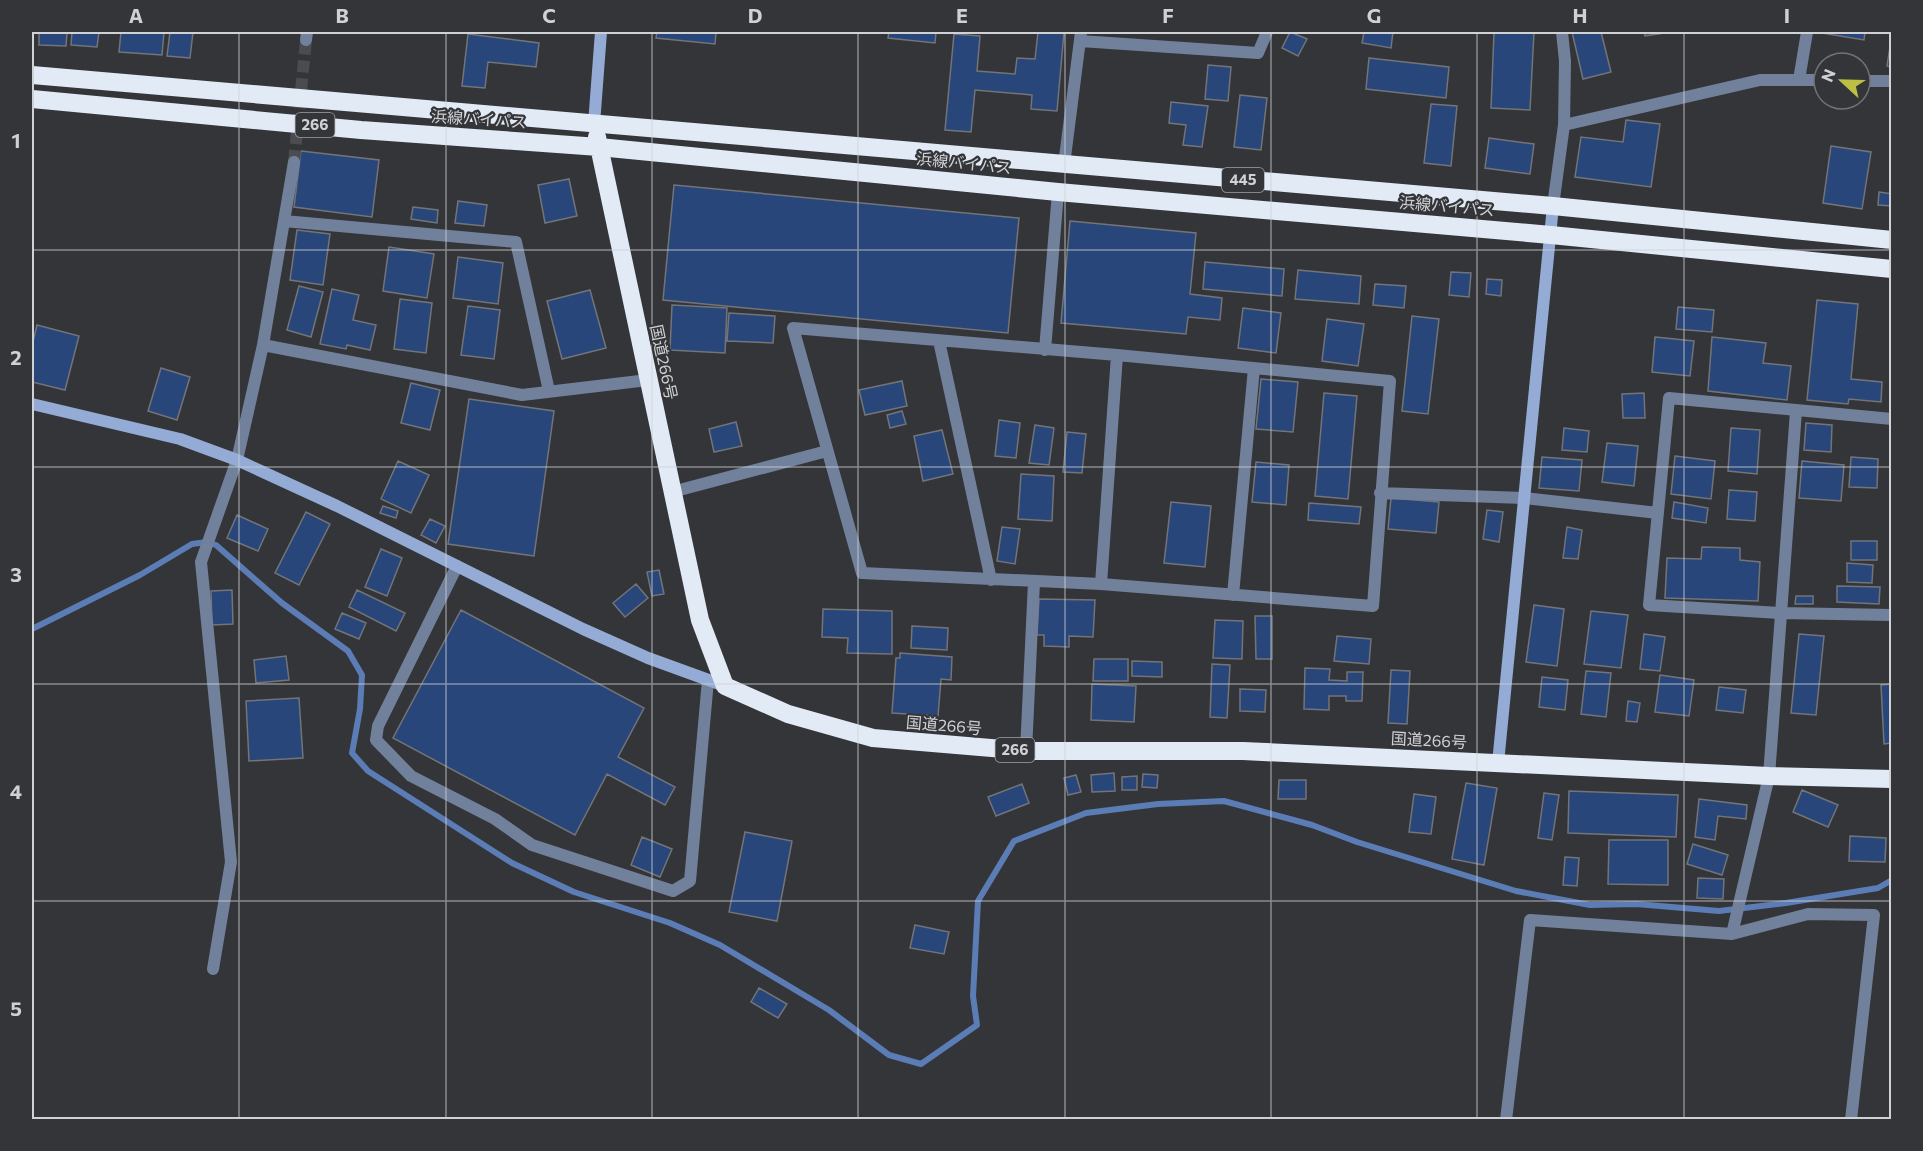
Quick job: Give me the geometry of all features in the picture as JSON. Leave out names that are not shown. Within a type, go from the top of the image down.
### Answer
[{"type":"highway","name":"浜線バイパス","points":[[32,75],[1553,206],[1892,240]]},
{"type":"highway","name":"浜線バイパス","points":[[32,99],[361,130],[599,147],[1058,192],[1551,235],[1892,269]]},
{"type":"highway","name":"国道266号","points":[[594,124],[672,492],[716,683],[788,714],[873,738],[1026,751],[1243,751],[1769,776],[1892,779]]},
{"type":"street","points":[[594,124],[601,32]]},
{"type":"street","points":[[1064,165],[1080,36],[1258,53],[1267,32]]},
{"type":"street","points":[[1498,763],[1553,206],[1564,125],[1565,61],[1562,32]]},
{"type":"street","points":[[1799,80],[1807,32]]},
{"type":"street","points":[[1564,125],[1760,80],[1812,80]]},
{"type":"street","points":[[1872,81],[1892,81]]},
{"type":"street","points":[[213,969],[231,862],[201,562],[237,460],[263,345],[294,162]]},
{"type":"street","points":[[1045,350],[1058,192]]},
{"type":"street","points":[[284,220],[516,242],[549,392]]},
{"type":"street","points":[[793,328],[939,340],[1389,381],[1373,606],[1101,584],[862,573],[793,328]]},
{"type":"street","points":[[939,340],[991,580]]},
{"type":"street","points":[[263,345],[522,394],[648,380]]},
{"type":"street","points":[[1101,584],[1117,355]]},
{"type":"street","points":[[1233,595],[1254,368]]},
{"type":"street","points":[[1892,419],[1669,398],[1649,605],[1780,613],[1892,615]]},
{"type":"street","points":[[32,404],[180,439],[237,460],[279,478],[626,648],[716,683],[690,880],[673,891],[532,845],[495,819],[411,776],[376,740],[378,726],[457,566]]},
{"type":"street","points":[[1732,934],[1769,776],[1796,411]]},
{"type":"street","points":[[672,492],[827,451]]},
{"type":"street","points":[[1380,493],[1524,498],[1658,513]]},
{"type":"street","points":[[1026,751],[1034,582]]},
{"type":"street","points":[[1506,1119],[1530,920],[1732,934],[1808,914],[1874,915],[1851,1119]]},
{"type":"building","points":[[39,32],[67,32],[66,46],[39,45]]},
{"type":"building","points":[[72,32],[99,32],[97,47],[71,45]]},
{"type":"building","points":[[121,32],[164,32],[162,55],[119,52]]},
{"type":"building","points":[[170,32],[193,32],[190,58],[167,56]]},
{"type":"building","points":[[657,32],[716,32],[715,44],[656,38]]},
{"type":"building","points":[[889,32],[936,32],[935,43],[888,38]]},
{"type":"building","points":[[1038,32],[1064,32],[1057,111],[1031,109],[1032,95],[975,90],[971,132],[945,130],[954,34],[980,36],[977,71],[1015,74],[1017,58],[1035,59]]},
{"type":"building","points":[[1290,32],[1307,39],[1298,56],[1282,48]]},
{"type":"building","points":[[1364,32],[1393,32],[1391,48],[1362,43]]},
{"type":"building","points":[[1494,32],[1534,32],[1530,110],[1491,108]]},
{"type":"building","points":[[1572,32],[1601,32],[1611,72],[1583,79]]},
{"type":"building","points":[[1644,32],[1664,32],[1664,33],[1645,36]]},
{"type":"building","points":[[1816,32],[1865,32],[1864,40]]},
{"type":"building","points":[[468,34],[539,43],[536,67],[488,62],[485,88],[462,86]]},
{"type":"building","points":[[1890,47],[1892,47],[1892,67],[1887,66]]},
{"type":"building","points":[[1369,58],[1449,67],[1446,98],[1366,89]]},
{"type":"building","points":[[1208,65],[1231,67],[1228,101],[1205,99]]},
{"type":"building","points":[[1240,95],[1267,98],[1261,150],[1234,147]]},
{"type":"building","points":[[1171,102],[1208,106],[1202,147],[1183,145],[1186,125],[1169,123]]},
{"type":"building","points":[[1431,104],[1457,106],[1451,166],[1424,163]]},
{"type":"building","points":[[1626,120],[1660,124],[1651,187],[1575,177],[1581,137],[1623,142]]},
{"type":"building","points":[[1489,138],[1534,144],[1530,174],[1485,168]]},
{"type":"building","points":[[1831,146],[1871,152],[1862,209],[1823,203]]},
{"type":"building","points":[[301,151],[379,160],[372,217],[294,207]]},
{"type":"building","points":[[569,179],[577,216],[545,223],[538,185]]},
{"type":"building","points":[[674,185],[1019,218],[1008,333],[663,300]]},
{"type":"building","points":[[1879,192],[1892,194],[1892,206],[1878,205]]},
{"type":"building","points":[[458,201],[487,205],[484,226],[455,223]]},
{"type":"building","points":[[413,207],[438,210],[437,223],[411,219]]},
{"type":"building","points":[[1070,221],[1196,233],[1190,294],[1222,298],[1220,320],[1188,317],[1186,334],[1061,323]]},
{"type":"building","points":[[297,230],[330,234],[323,285],[290,280]]},
{"type":"building","points":[[389,247],[434,254],[427,298],[383,291]]},
{"type":"building","points":[[458,257],[503,263],[498,304],[453,298]]},
{"type":"building","points":[[1205,262],[1284,269],[1282,296],[1203,289]]},
{"type":"building","points":[[1298,270],[1361,276],[1359,304],[1295,299]]},
{"type":"building","points":[[1451,272],[1471,273],[1469,297],[1449,295]]},
{"type":"building","points":[[1487,279],[1502,280],[1501,296],[1486,294]]},
{"type":"building","points":[[1375,284],[1406,286],[1404,308],[1373,305]]},
{"type":"building","points":[[299,286],[323,292],[311,337],[287,330]]},
{"type":"building","points":[[332,289],[359,295],[353,320],[376,325],[370,350],[347,345],[346,349],[320,344]]},
{"type":"building","points":[[590,290],[606,348],[562,359],[547,301]]},
{"type":"building","points":[[400,299],[432,303],[426,353],[394,349]]},
{"type":"building","points":[[1817,300],[1858,304],[1851,379],[1882,382],[1881,402],[1849,399],[1848,404],[1807,400]]},
{"type":"building","points":[[672,305],[727,308],[725,353],[670,350]]},
{"type":"building","points":[[468,306],[500,310],[494,359],[461,355]]},
{"type":"building","points":[[1678,307],[1714,310],[1712,332],[1676,329]]},
{"type":"building","points":[[1243,308],[1281,313],[1276,353],[1238,348]]},
{"type":"building","points":[[729,313],[775,316],[773,343],[727,341]]},
{"type":"building","points":[[1412,316],[1439,319],[1428,414],[1402,411]]},
{"type":"building","points":[[1327,319],[1364,324],[1358,366],[1322,361]]},
{"type":"building","points":[[37,325],[79,336],[65,390],[32,382],[32,346]]},
{"type":"building","points":[[1655,337],[1694,341],[1690,376],[1652,372]]},
{"type":"building","points":[[1712,337],[1766,343],[1763,363],[1791,366],[1787,400],[1708,391]]},
{"type":"building","points":[[161,368],[190,377],[177,420],[148,411]]},
{"type":"building","points":[[1261,379],[1298,382],[1293,432],[1256,429]]},
{"type":"building","points":[[902,381],[907,406],[865,415],[859,390]]},
{"type":"building","points":[[411,383],[440,390],[430,430],[401,423]]},
{"type":"building","points":[[1324,393],[1357,396],[1348,499],[1315,496]]},
{"type":"building","points":[[1644,393],[1645,418],[1623,418],[1622,394]]},
{"type":"building","points":[[469,399],[554,411],[534,556],[448,544]]},
{"type":"building","points":[[902,411],[906,424],[890,428],[887,415]]},
{"type":"building","points":[[999,420],[1020,423],[1016,458],[995,456]]},
{"type":"building","points":[[736,422],[742,446],[714,452],[709,429]]},
{"type":"building","points":[[1806,423],[1832,425],[1831,452],[1804,450]]},
{"type":"building","points":[[1035,425],[1054,428],[1049,465],[1029,463]]},
{"type":"building","points":[[1564,428],[1589,431],[1587,452],[1562,450]]},
{"type":"building","points":[[1731,428],[1760,430],[1757,474],[1728,471]]},
{"type":"building","points":[[942,430],[953,474],[923,481],[914,436]]},
{"type":"building","points":[[1067,432],[1086,434],[1082,473],[1063,472]]},
{"type":"building","points":[[1607,443],[1638,446],[1634,486],[1602,482]]},
{"type":"building","points":[[1675,456],[1715,461],[1711,499],[1671,494]]},
{"type":"building","points":[[1542,457],[1582,460],[1579,491],[1539,488]]},
{"type":"building","points":[[1851,457],[1878,459],[1877,488],[1849,487]]},
{"type":"building","points":[[398,461],[429,475],[411,513],[381,499]]},
{"type":"building","points":[[1802,461],[1844,465],[1841,501],[1799,498]]},
{"type":"building","points":[[1256,462],[1289,465],[1286,505],[1252,502]]},
{"type":"building","points":[[1021,474],[1054,476],[1052,521],[1018,519]]},
{"type":"building","points":[[1729,490],[1757,492],[1755,521],[1727,519]]},
{"type":"building","points":[[1391,498],[1439,502],[1436,533],[1388,529]]},
{"type":"building","points":[[1171,502],[1211,506],[1205,567],[1164,563]]},
{"type":"building","points":[[1674,502],[1708,508],[1706,523],[1672,518]]},
{"type":"building","points":[[1309,503],[1361,507],[1359,524],[1308,520]]},
{"type":"building","points":[[383,506],[398,511],[396,518],[380,513]]},
{"type":"building","points":[[1487,510],[1503,512],[1499,542],[1483,539]]},
{"type":"building","points":[[306,512],[330,524],[299,585],[275,573]]},
{"type":"building","points":[[237,515],[268,529],[258,551],[227,538]]},
{"type":"building","points":[[430,519],[445,526],[436,543],[421,535]]},
{"type":"building","points":[[1002,527],[1020,529],[1015,564],[997,561]]},
{"type":"building","points":[[1567,527],[1582,530],[1578,559],[1563,558]]},
{"type":"building","points":[[1851,541],[1877,541],[1877,560],[1851,560]]},
{"type":"building","points":[[1702,547],[1740,548],[1740,560],[1760,562],[1758,601],[1665,598],[1667,558],[1701,559]]},
{"type":"building","points":[[381,549],[402,558],[387,596],[365,587]]},
{"type":"building","points":[[1847,563],[1873,565],[1872,583],[1847,582]]},
{"type":"building","points":[[659,570],[664,594],[652,596],[647,572]]},
{"type":"building","points":[[636,584],[648,598],[625,617],[613,603]]},
{"type":"building","points":[[1837,586],[1880,587],[1879,604],[1837,602]]},
{"type":"building","points":[[232,590],[233,624],[212,625],[211,591]]},
{"type":"building","points":[[357,590],[405,613],[396,631],[349,607]]},
{"type":"building","points":[[1796,596],[1813,596],[1813,604],[1795,604]]},
{"type":"building","points":[[1039,599],[1095,600],[1093,637],[1069,636],[1069,647],[1044,646],[1044,635],[1037,635]]},
{"type":"building","points":[[1534,605],[1564,609],[1557,666],[1526,662]]},
{"type":"building","points":[[823,609],[892,611],[892,654],[847,653],[848,638],[822,637]]},
{"type":"building","points":[[461,610],[644,708],[618,757],[675,787],[665,805],[607,774],[575,835],[393,738]]},
{"type":"building","points":[[1591,611],[1628,615],[1621,668],[1584,664]]},
{"type":"building","points":[[342,613],[366,623],[359,639],[335,629]]},
{"type":"building","points":[[1255,616],[1272,616],[1272,659],[1256,659]]},
{"type":"building","points":[[1215,620],[1243,621],[1242,659],[1213,658]]},
{"type":"building","points":[[912,626],[948,628],[947,650],[911,648]]},
{"type":"building","points":[[1644,634],[1665,637],[1660,671],[1640,669]]},
{"type":"building","points":[[1799,634],[1824,636],[1816,715],[1791,713]]},
{"type":"building","points":[[1337,636],[1371,639],[1369,664],[1334,661]]},
{"type":"building","points":[[900,653],[952,657],[951,680],[941,679],[938,716],[892,713],[896,658],[900,658]]},
{"type":"building","points":[[286,656],[289,680],[256,683],[254,660]]},
{"type":"building","points":[[1094,659],[1128,659],[1128,681],[1093,681]]},
{"type":"building","points":[[1132,661],[1162,662],[1162,677],[1132,676]]},
{"type":"building","points":[[1212,664],[1230,665],[1227,718],[1210,717]]},
{"type":"building","points":[[1305,668],[1330,669],[1329,680],[1347,681],[1347,672],[1363,672],[1362,701],[1346,701],[1346,696],[1329,696],[1329,710],[1304,709]]},
{"type":"building","points":[[1391,670],[1410,671],[1407,724],[1388,723]]},
{"type":"building","points":[[1586,671],[1611,673],[1606,717],[1581,714]]},
{"type":"building","points":[[1660,675],[1694,680],[1689,716],[1655,712]]},
{"type":"building","points":[[1542,677],[1568,680],[1565,710],[1539,707]]},
{"type":"building","points":[[1092,684],[1136,686],[1134,722],[1091,720]]},
{"type":"building","points":[[1892,684],[1892,743],[1884,744],[1881,685]]},
{"type":"building","points":[[1719,687],[1746,690],[1743,713],[1716,710]]},
{"type":"building","points":[[1240,689],[1266,690],[1265,712],[1240,711]]},
{"type":"building","points":[[299,698],[303,758],[249,761],[246,701]]},
{"type":"building","points":[[1628,701],[1640,703],[1637,722],[1626,721]]},
{"type":"building","points":[[1114,773],[1115,791],[1092,792],[1091,775]]},
{"type":"building","points":[[1143,774],[1158,775],[1157,788],[1142,787]]},
{"type":"building","points":[[1076,775],[1081,792],[1068,795],[1064,778]]},
{"type":"building","points":[[1137,776],[1137,790],[1122,790],[1122,777]]},
{"type":"building","points":[[1279,780],[1306,780],[1306,799],[1278,799]]},
{"type":"building","points":[[1466,783],[1497,788],[1484,865],[1452,859]]},
{"type":"building","points":[[1022,784],[1029,803],[996,816],[988,797]]},
{"type":"building","points":[[1802,790],[1838,805],[1828,827],[1793,812]]},
{"type":"building","points":[[1569,791],[1678,795],[1676,837],[1568,833]]},
{"type":"building","points":[[1544,793],[1559,795],[1552,840],[1538,838]]},
{"type":"building","points":[[1414,794],[1436,797],[1431,834],[1409,832]]},
{"type":"building","points":[[1699,799],[1747,805],[1746,819],[1718,816],[1715,840],[1695,837]]},
{"type":"building","points":[[745,832],[792,841],[777,921],[729,912]]},
{"type":"building","points":[[1850,836],[1886,838],[1885,862],[1849,861]]},
{"type":"building","points":[[642,837],[672,849],[660,877],[631,865]]},
{"type":"building","points":[[1609,840],[1668,840],[1668,885],[1608,884]]},
{"type":"building","points":[[1693,844],[1728,855],[1722,875],[1687,864]]},
{"type":"building","points":[[1565,857],[1579,858],[1577,886],[1563,885]]},
{"type":"building","points":[[1698,878],[1724,879],[1723,899],[1697,898]]},
{"type":"building","points":[[915,925],[949,932],[944,954],[910,948]]},
{"type":"building","points":[[759,988],[787,1004],[778,1018],[751,1002]]},
{"type":"waterway","points":[[32,629],[140,575],[192,544],[207,542],[216,545],[282,603],[348,651],[362,675],[360,709],[352,753],[368,771],[512,863],[574,892],[670,923],[720,945],[829,1010],[889,1055],[921,1064],[977,1025],[973,996],[978,901],[1014,841],[1086,813],[1158,804],[1224,801],[1312,825],[1357,842],[1516,891],[1590,905],[1636,904],[1719,911],[1878,888],[1892,880]]},
{"type":"tunnel","points":[[294,162],[306,40]]}]
